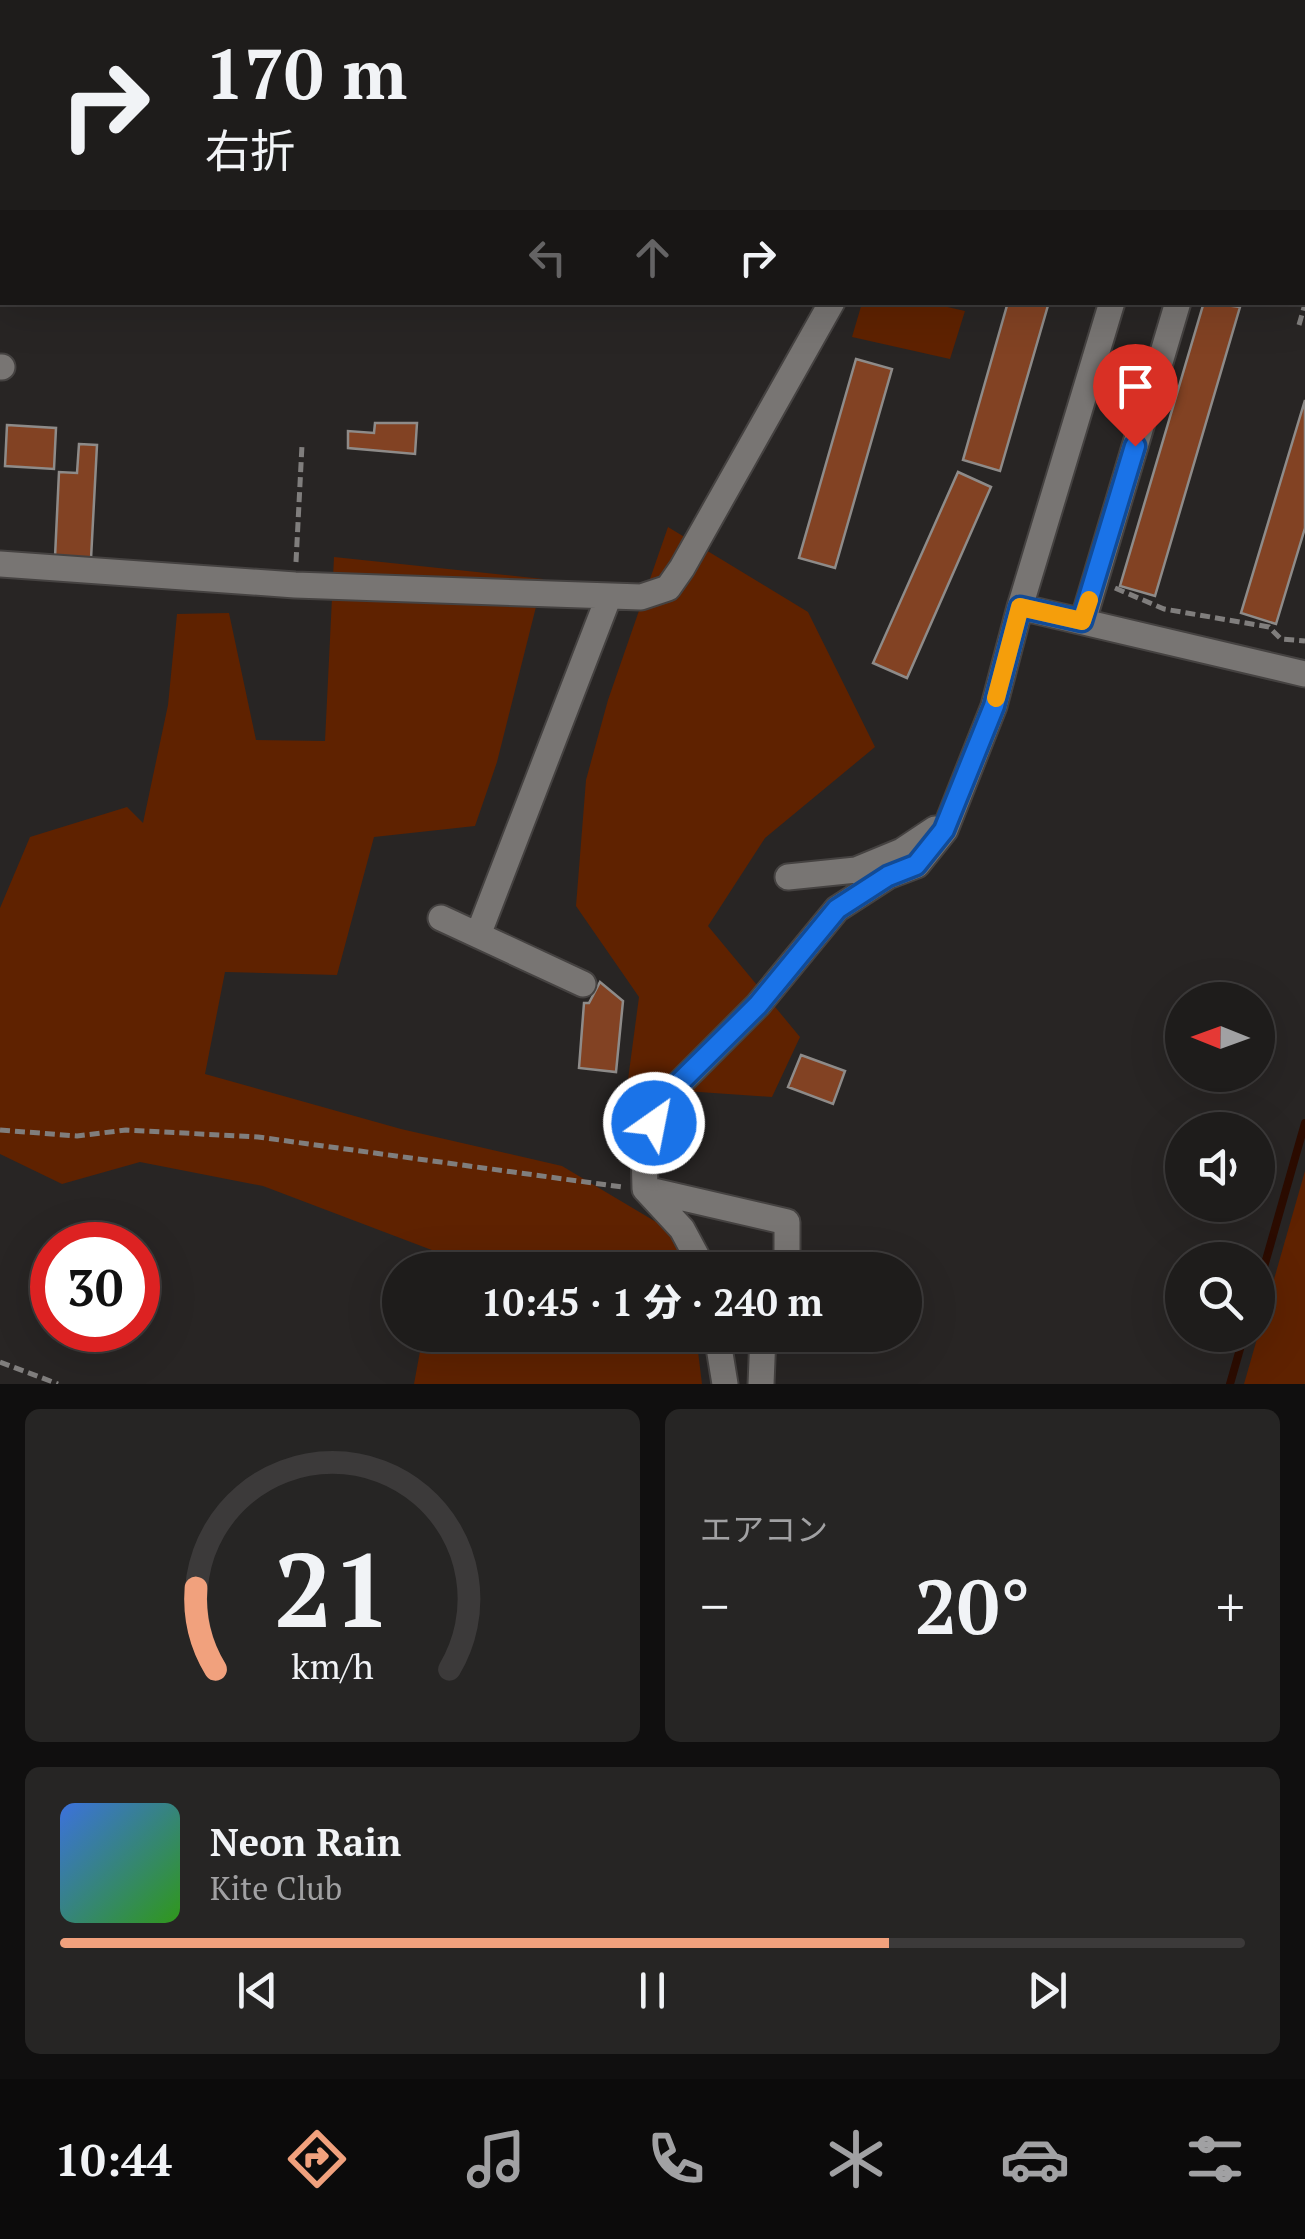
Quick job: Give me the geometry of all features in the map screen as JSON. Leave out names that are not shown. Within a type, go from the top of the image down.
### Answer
[{"type":"street","points":[[0,564],[294,584],[641,597],[668,588],[830,305]]},
{"type":"street","points":[[695,1252],[682,1228],[645,1189],[644,1148],[664,1098],[758,1005],[837,909],[888,876],[916,865],[944,830],[994,706],[1111,305]]},
{"type":"street","points":[[1082,621],[1177,305]]},
{"type":"street","points":[[478,935],[609,596]]},
{"type":"street","points":[[1020,607],[1305,674]]},
{"type":"street","points":[[788,877],[856,870],[902,852],[932,828],[944,830]]},
{"type":"street","points":[[441,918],[583,984]]},
{"type":"street","points":[[645,1189],[787,1222],[787,1252]]},
{"type":"street","points":[[720,1352],[726,1384]]},
{"type":"street","points":[[761,1384],[762,1352]]},
{"type":"path","points":[[1299,324],[1305,305]]},
{"type":"path","points":[[294,584],[302,445]]},
{"type":"path","points":[[1092,589],[1114,588],[1164,608],[1269,627],[1281,639],[1305,641]]},
{"type":"path","points":[[0,1130],[77,1136],[126,1130],[258,1137],[502,1174],[645,1189]]},
{"type":"path","points":[[0,1362],[58,1384]]},
{"type":"shaded area","points":[[861,305],[939,305],[965,311],[950,359],[852,337]]},
{"type":"shaded area","points":[[668,527],[808,612],[875,747],[765,838],[708,926],[800,1037],[772,1097],[627,1087],[639,997],[576,906],[586,780],[608,700]]},
{"type":"shaded area","points":[[334,557],[543,579],[497,762],[475,826],[374,837],[337,975],[225,972],[205,1074],[401,1129],[562,1166],[707,1252],[437,1252],[263,1186],[140,1162],[62,1184],[0,1154],[0,908],[30,837],[127,807],[143,823],[168,705],[177,614],[229,613],[256,740],[325,741]]},
{"type":"shaded area","points":[[1305,1171],[1305,1384],[1244,1384],[1253,1352],[1275,1352],[1275,1276]]},
{"type":"shaded area","points":[[420,1352],[698,1352],[702,1384],[414,1384]]},
{"type":"building","points":[[1007,305],[1048,305],[1000,471],[963,460]]},
{"type":"building","points":[[1203,305],[1240,307],[1155,596],[1120,586]]},
{"type":"building","points":[[856,359],[892,369],[835,568],[799,558]]},
{"type":"building","points":[[1305,400],[1305,528],[1276,624],[1241,613]]},
{"type":"building","points":[[375,423],[417,423],[415,454],[348,448],[348,431],[374,433]]},
{"type":"building","points":[[7,425],[56,428],[54,469],[5,466]]},
{"type":"building","points":[[79,444],[97,445],[91,559],[55,557],[59,472],[77,473]]},
{"type":"building","points":[[958,472],[991,487],[907,678],[873,663]]},
{"type":"building","points":[[600,982],[623,1001],[616,1072],[579,1068],[584,1003],[589,1003]]},
{"type":"building","points":[[801,1055],[845,1071],[833,1104],[788,1087]]},
{"type":"waterway","points":[[1271,1242],[1305,1123]]},
{"type":"waterway","points":[[1230,1384],[1239,1352]]},
{"type":"slow traffic","points":[[996,698],[1020,607],[1082,621],[1089,600]]},
{"type":"route","points":[[654,1123],[664,1098],[758,1005],[837,909],[888,876],[916,865],[944,830],[994,706],[1020,607],[1082,621],[1135,446]]}]
